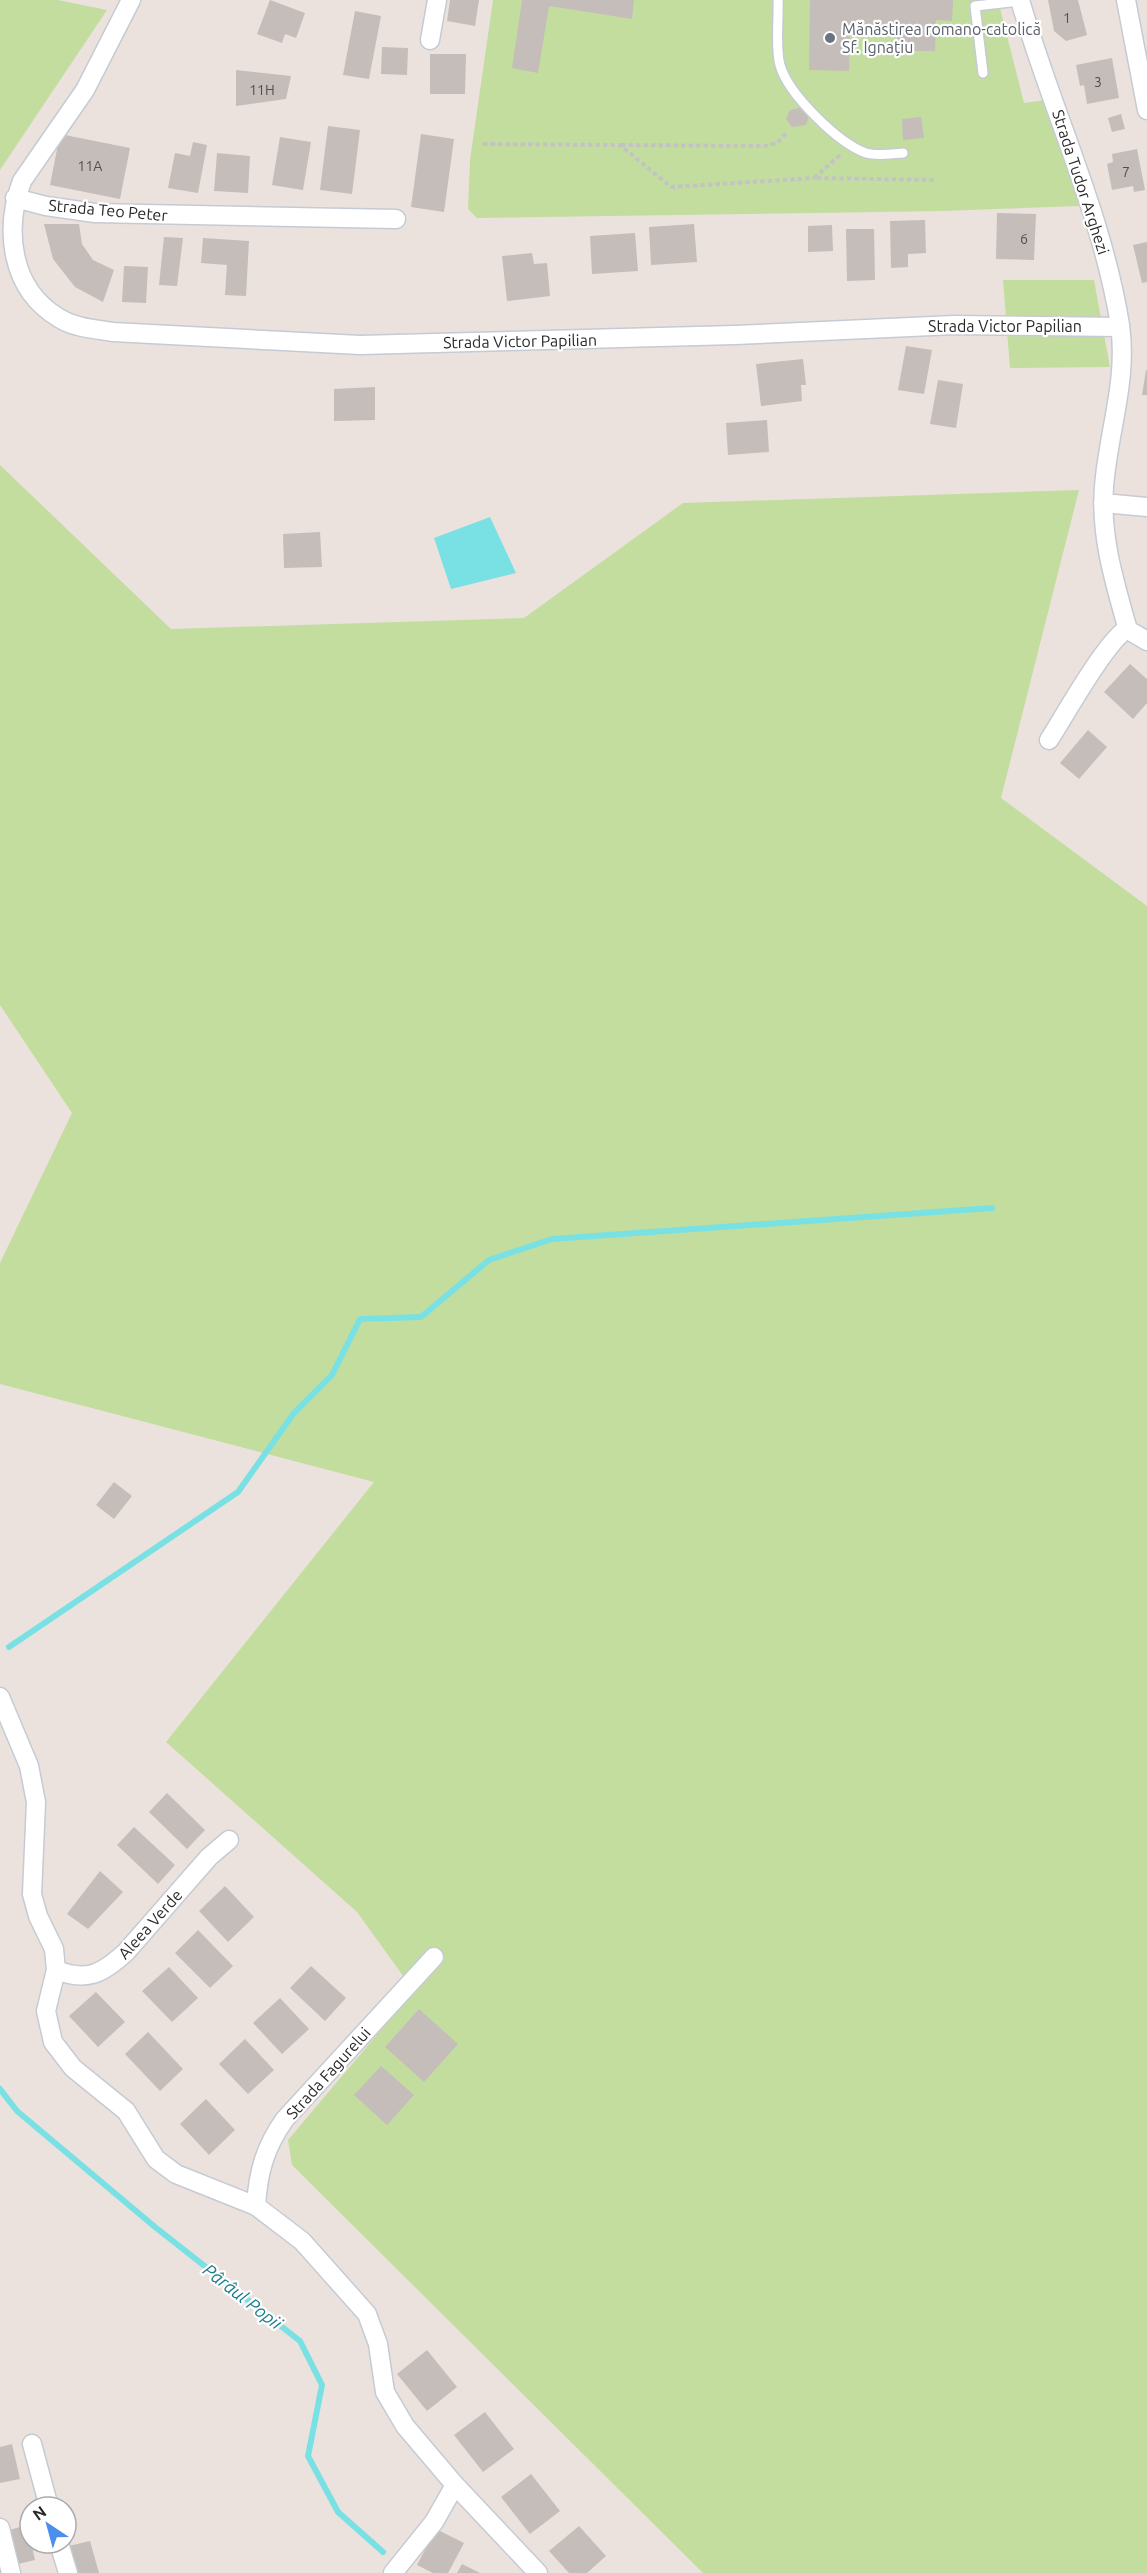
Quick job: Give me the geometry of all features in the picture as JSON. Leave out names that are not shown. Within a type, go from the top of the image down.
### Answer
[{"type":"street","points":[[15,198],[27,172],[70,113],[99,67],[131,0]]},
{"type":"street","points":[[430,40],[437,0]]},
{"type":"street","name":"Strada Tudor Arghezi","points":[[1020,0],[1100,233],[1120,327],[1122,359],[1120,390],[1106,468],[1103,504],[1114,581],[1128,628]]},
{"type":"street","points":[[1126,0],[1147,110]]},
{"type":"street","name":"Strada Teo Peter","points":[[15,198],[46,206],[95,213],[396,219]]},
{"type":"street","name":"Strada Victor Papilian","points":[[15,198],[11,244],[16,264],[25,282],[45,307],[59,319],[82,327],[113,332],[360,345],[723,335],[954,325],[1120,327]]},
{"type":"street","points":[[1103,504],[1147,507]]},
{"type":"street","points":[[1049,740],[1091,673],[1119,636],[1128,628],[1147,641]]},
{"type":"street","points":[[0,1697],[29,1766],[36,1802],[32,1894],[38,1916],[54,1948],[56,1970],[46,2018],[53,2042],[63,2058],[126,2111],[156,2159],[176,2174],[256,2206],[302,2241],[367,2314],[378,2344],[385,2392],[405,2426],[455,2485],[538,2573]]},
{"type":"street","name":"Aleea Verde","points":[[56,1970],[76,1977],[112,1965],[209,1857],[229,1840]]},
{"type":"street","name":"Strada Fagurelui","points":[[256,2206],[262,2162],[274,2134],[434,1957]]},
{"type":"street","points":[[32,2444],[46,2495]]},
{"type":"street","points":[[393,2573],[434,2522],[455,2485]]},
{"type":"street","points":[[0,2528],[10,2573]]},
{"type":"street","points":[[63,2555],[68,2573]]},
{"type":"lane","points":[[778,0],[780,65],[800,99],[821,122],[869,154],[903,153]]},
{"type":"lane","points":[[983,73],[975,3],[1020,0]]},
{"type":"path","points":[[483,144],[764,146],[777,143],[787,132]]},
{"type":"path","points":[[814,178],[852,144]]},
{"type":"path","points":[[620,145],[671,187],[814,178],[935,180]]},
{"type":"green space","points":[[0,0],[58,0],[107,10],[0,170]]},
{"type":"green space","points":[[493,0],[998,0],[1024,103],[1045,100],[1080,206],[942,211],[477,218],[468,209],[470,160]]},
{"type":"green space","points":[[1003,280],[1094,280],[1110,367],[1010,368]]},
{"type":"green space","points":[[0,465],[171,629],[524,618],[683,503],[1079,490],[1001,798],[1147,906],[1147,2573],[703,2573],[292,2165],[288,2140],[414,1991],[357,1912],[166,1742],[374,1482],[0,1384],[0,1263],[72,1113],[0,1005]]},
{"type":"water","points":[[490,517],[516,573],[451,589],[434,538]]},
{"type":"building","points":[[270,0],[305,13],[296,38],[285,34],[282,43],[257,34]]},
{"type":"building","points":[[450,0],[479,0],[475,26],[447,21]]},
{"type":"building","points":[[522,0],[634,0],[632,19],[549,6],[538,73],[512,68]]},
{"type":"building","name":"Mănăstirea romano-catolică Sf. Ignațiu","points":[[810,0],[953,0],[952,21],[936,20],[935,51],[897,51],[897,25],[850,24],[849,71],[809,70]]},
{"type":"building","points":[[1048,0],[1078,0],[1087,35],[1066,41],[1054,31]]},
{"type":"building","points":[[355,11],[381,16],[369,79],[343,75]]},
{"type":"building","points":[[382,47],[408,48],[407,75],[381,74]]},
{"type":"building","points":[[430,54],[466,54],[465,94],[430,94]]},
{"type":"building","points":[[1112,58],[1119,98],[1087,104],[1084,85],[1080,86],[1076,65]]},
{"type":"building","points":[[236,70],[291,76],[286,99],[236,106]]},
{"type":"building","points":[[803,107],[809,116],[806,125],[792,127],[786,119],[790,110]]},
{"type":"building","points":[[1121,114],[1125,129],[1112,132],[1108,118]]},
{"type":"building","points":[[921,117],[924,138],[903,140],[902,119]]},
{"type":"building","points":[[328,126],[360,130],[352,194],[320,190]]},
{"type":"building","points":[[60,134],[130,148],[120,199],[50,185]]},
{"type":"building","points":[[421,134],[454,139],[444,212],[411,207]]},
{"type":"building","points":[[280,137],[311,142],[303,190],[272,185]]},
{"type":"building","points":[[193,142],[207,145],[198,193],[168,188],[175,153],[190,156]]},
{"type":"building","points":[[1137,149],[1145,190],[1134,192],[1133,186],[1112,190],[1107,164],[1113,162],[1112,154]]},
{"type":"building","points":[[217,153],[250,156],[248,193],[214,191]]},
{"type":"building","points":[[997,213],[1036,214],[1034,260],[996,259]]},
{"type":"building","points":[[925,220],[926,253],[908,254],[908,267],[891,268],[890,221]]},
{"type":"building","points":[[44,224],[79,224],[82,244],[93,260],[114,270],[103,302],[75,287],[53,259]]},
{"type":"building","points":[[694,224],[697,262],[651,265],[649,227]]},
{"type":"building","points":[[832,225],[833,251],[808,252],[808,226]]},
{"type":"building","points":[[846,229],[874,229],[875,280],[847,281]]},
{"type":"building","points":[[635,233],[638,271],[592,274],[590,236]]},
{"type":"building","points":[[164,237],[183,238],[177,286],[159,285]]},
{"type":"building","points":[[203,238],[249,241],[246,296],[225,295],[227,265],[201,263]]},
{"type":"building","points":[[1147,242],[1147,282],[1142,283],[1133,245]]},
{"type":"building","points":[[532,253],[534,264],[547,263],[550,296],[507,301],[502,256]]},
{"type":"building","points":[[124,266],[148,267],[146,303],[122,302]]},
{"type":"building","points":[[906,346],[932,350],[924,394],[898,390]]},
{"type":"building","points":[[803,359],[806,385],[801,385],[802,401],[761,406],[756,364]]},
{"type":"building","points":[[1146,370],[1147,395],[1142,395]]},
{"type":"building","points":[[938,380],[963,384],[956,428],[930,424]]},
{"type":"building","points":[[375,387],[375,420],[334,421],[334,389]]},
{"type":"building","points":[[767,420],[769,452],[728,455],[726,423]]},
{"type":"building","points":[[320,532],[322,567],[284,568],[283,534]]},
{"type":"building","points":[[1130,664],[1147,679],[1147,703],[1133,719],[1104,692]]},
{"type":"building","points":[[1088,730],[1107,747],[1079,779],[1060,763]]},
{"type":"building","points":[[114,1482],[132,1496],[114,1519],[96,1505]]},
{"type":"building","points":[[167,1793],[205,1830],[187,1849],[149,1812]]},
{"type":"building","points":[[134,1827],[175,1865],[158,1884],[117,1845]]},
{"type":"building","points":[[100,1871],[123,1892],[88,1929],[67,1914]]},
{"type":"building","points":[[225,1886],[254,1917],[228,1942],[199,1911]]},
{"type":"building","points":[[198,1930],[233,1966],[210,1988],[175,1953]]},
{"type":"building","points":[[311,1966],[346,1998],[325,2021],[290,1988]]},
{"type":"building","points":[[169,1967],[198,1998],[172,2022],[142,1991]]},
{"type":"building","points":[[96,1992],[125,2022],[98,2047],[69,2016]]},
{"type":"building","points":[[280,1998],[309,2029],[282,2054],[253,2023]]},
{"type":"building","points":[[419,2009],[458,2044],[424,2082],[385,2047]]},
{"type":"building","points":[[148,2032],[183,2069],[160,2091],[125,2054]]},
{"type":"building","points":[[245,2039],[274,2070],[248,2094],[219,2064]]},
{"type":"building","points":[[381,2066],[414,2095],[387,2125],[354,2095]]},
{"type":"building","points":[[206,2099],[235,2130],[209,2155],[180,2124]]},
{"type":"building","points":[[427,2350],[457,2387],[427,2411],[397,2374]]},
{"type":"building","points":[[485,2412],[514,2449],[483,2472],[454,2435]]},
{"type":"building","points":[[12,2444],[20,2479],[0,2483],[0,2447]]},
{"type":"building","points":[[531,2474],[560,2511],[530,2534],[501,2497]]},
{"type":"building","points":[[579,2526],[606,2556],[587,2573],[569,2573],[549,2551]]},
{"type":"building","points":[[18,2528],[18,2555],[34,2555],[35,2560],[14,2565],[6,2531]]},
{"type":"building","points":[[436,2529],[464,2543],[448,2573],[433,2573],[417,2565]]},
{"type":"building","points":[[90,2541],[99,2573],[76,2573],[71,2555],[78,2555],[78,2544]]},
{"type":"building","points":[[462,2564],[480,2573],[457,2573]]},
{"type":"waterway","points":[[9,1647],[238,1492],[294,1413],[332,1375],[360,1319],[421,1317],[489,1260],[552,1239],[992,1208]]},
{"type":"waterway","name":"Pârâul Popii","points":[[0,2089],[17,2111],[155,2227],[300,2341],[322,2385],[308,2456],[338,2512],[383,2552]]},
{"type":"place","name":"Mănăstirea romano-catolică Sf. Ignațiu","points":[[830,38]]}]
